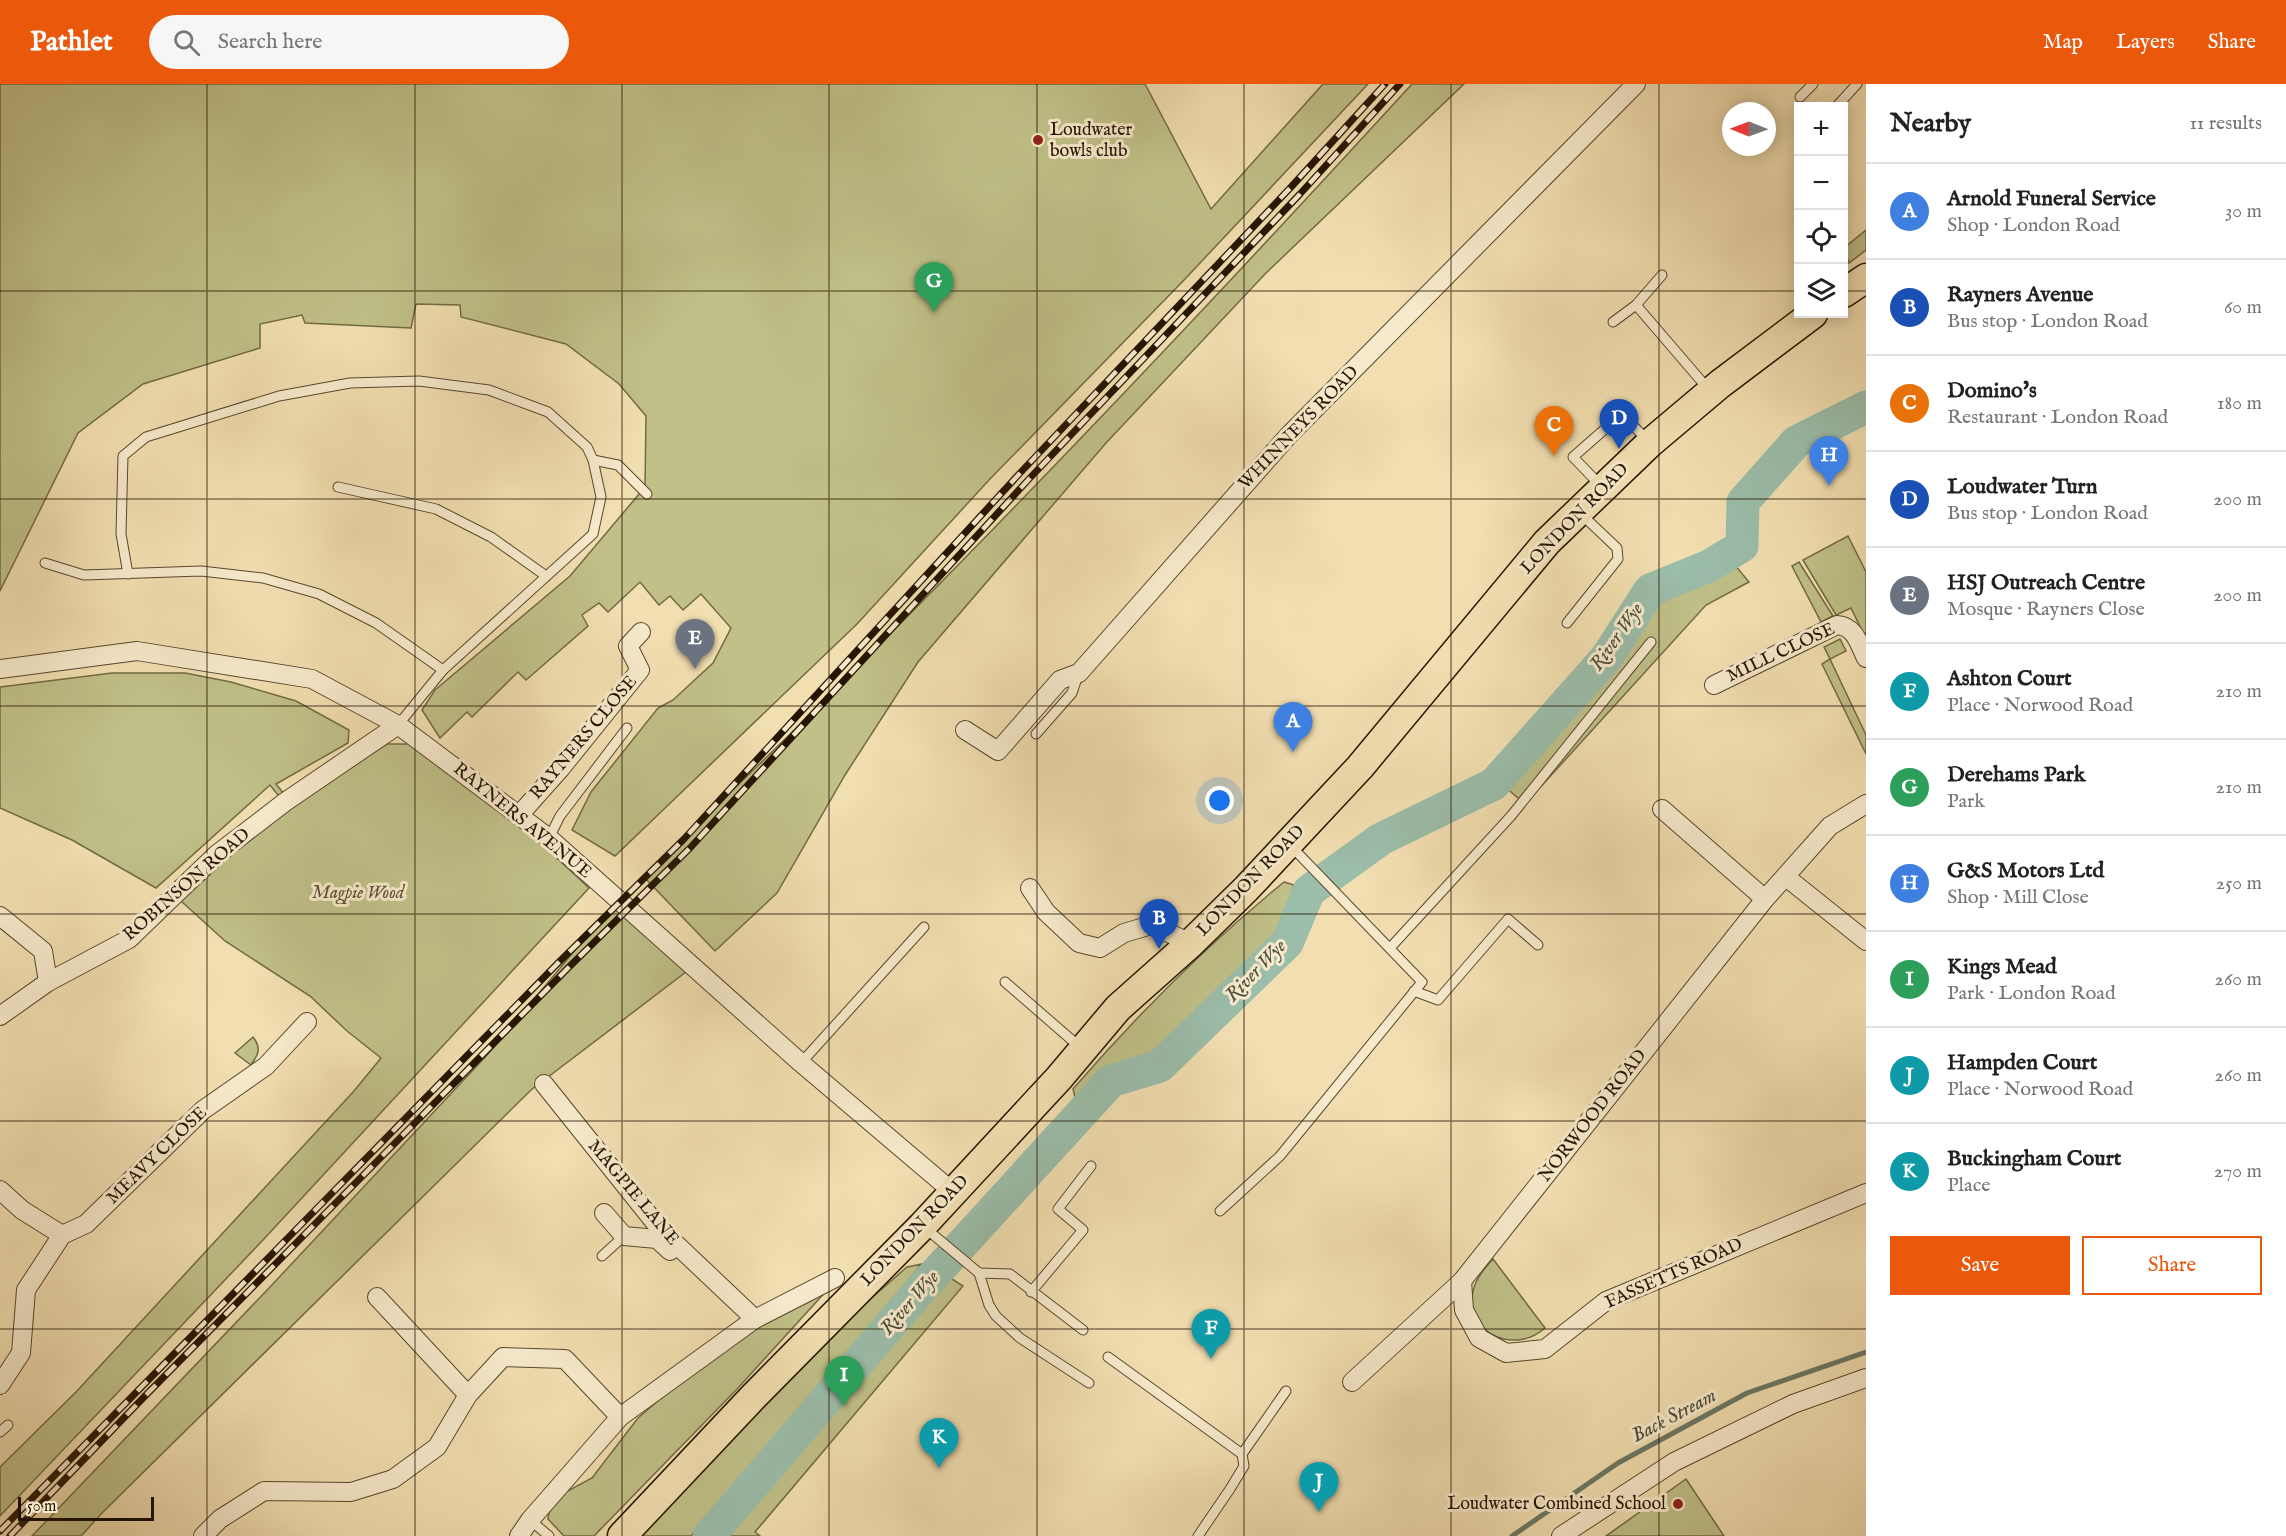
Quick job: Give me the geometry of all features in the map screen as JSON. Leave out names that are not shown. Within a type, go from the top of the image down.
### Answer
[{"type":"main road","points":[[1848,290],[1866,278]]},
{"type":"main road","name":"LONDON ROAD","points":[[622,1536],[754,1396],[932,1234],[953,1192],[1083,1050],[1118,1008],[1191,943],[1246,889],[1360,767],[1547,542],[1650,443],[1710,392],[1808,318]]},
{"type":"street","name":"WHINNEYS ROAD","points":[[964,730],[998,750],[1060,680],[1079,673],[1288,436],[1636,84]]},
{"type":"street","name":"MILL CLOSE","points":[[1714,685],[1837,625],[1848,627],[1853,631],[1866,658]]},
{"type":"street","name":"RAYNERS CLOSE","points":[[520,814],[561,768],[640,670],[628,646],[641,632]]},
{"type":"street","name":"RAYNERS AVENUE","points":[[0,669],[137,651],[312,679],[398,725],[520,814],[549,838],[801,1063],[953,1192]]},
{"type":"street","name":"ROBINSON ROAD","points":[[0,1016],[48,982],[129,939],[216,855],[285,802],[398,725]]},
{"type":"street","name":"NORWOOD ROAD","points":[[1352,1382],[1462,1281],[1765,899],[1820,835],[1839,819],[1866,804]]},
{"type":"street","points":[[1662,809],[1765,899]]},
{"type":"street","points":[[1786,877],[1866,941]]},
{"type":"street","points":[[1030,888],[1046,912],[1079,943],[1100,948],[1124,933],[1151,925],[1191,943]]},
{"type":"street","points":[[0,916],[43,951],[48,982]]},
{"type":"street","name":"MEAVY CLOSE","points":[[62,1234],[86,1224],[203,1110],[266,1066],[307,1022]]},
{"type":"street","name":"MAGPIE LANE","points":[[544,1084],[660,1229],[751,1322]]},
{"type":"street","points":[[0,1190],[22,1210],[62,1234],[26,1290],[21,1353],[0,1385]]},
{"type":"street","name":"FASSETTS ROAD","points":[[1462,1281],[1464,1310],[1479,1338],[1506,1353],[1545,1349],[1606,1301],[1866,1193]]},
{"type":"street","points":[[604,1214],[624,1236],[657,1239],[751,1322]]},
{"type":"street","name":"LONDON ROAD","points":[[519,1536],[530,1520],[620,1417],[751,1322],[835,1278]]},
{"type":"street","points":[[377,1297],[468,1395]]},
{"type":"street","points":[[203,1536],[220,1519],[264,1491],[351,1492],[393,1479],[437,1447],[468,1395],[503,1357],[565,1359],[620,1417]]},
{"type":"street","points":[[1561,1536],[1674,1462],[1792,1404],[1866,1378]]},
{"type":"lane","points":[[1800,97],[1813,84]]},
{"type":"lane","points":[[1841,102],[1857,84]]},
{"type":"lane","points":[[1613,322],[1636,305],[1662,275]]},
{"type":"lane","points":[[1636,305],[1710,392]]},
{"type":"lane","points":[[128,574],[121,534],[123,456],[146,437],[279,396],[350,383],[419,381],[489,390],[548,411],[587,447],[593,460],[601,497],[594,534],[443,670],[398,725]]},
{"type":"lane","points":[[1602,488],[1573,457],[1622,414],[1650,443]]},
{"type":"lane","points":[[593,460],[618,465],[648,494]]},
{"type":"lane","points":[[338,487],[436,509],[490,537],[546,576]]},
{"type":"lane","points":[[1567,623],[1618,560],[1617,548],[1578,512]]},
{"type":"lane","points":[[45,564],[84,574],[201,571],[263,578],[319,594],[376,623],[443,670]]},
{"type":"lane","points":[[1390,948],[1511,816],[1651,642]]},
{"type":"lane","points":[[1036,734],[1072,693],[1079,673]]},
{"type":"lane","points":[[549,838],[560,816],[627,728]]},
{"type":"lane","points":[[1220,1211],[1280,1156],[1422,982],[1288,844]]},
{"type":"lane","points":[[1414,991],[1437,1000],[1508,919],[1538,945]]},
{"type":"lane","points":[[801,1063],[924,927]]},
{"type":"lane","points":[[1005,982],[1083,1050]]},
{"type":"lane","points":[[1031,1292],[1083,1230],[1058,1209],[1091,1166]]},
{"type":"lane","points":[[932,1234],[975,1270],[996,1316],[1020,1338],[1089,1383]]},
{"type":"lane","points":[[602,1256],[624,1236]]},
{"type":"lane","points":[[975,1270],[1010,1274],[1083,1330]]},
{"type":"lane","points":[[1108,1357],[1242,1454]]},
{"type":"lane","points":[[1198,1536],[1244,1466],[1242,1454],[1286,1391]]},
{"type":"lane","points":[[0,1432],[8,1425]]},
{"type":"lane","points":[[530,1520],[549,1536]]},
{"type":"green space","points":[[0,84],[1145,84],[1211,209],[1323,84],[1368,84],[1185,279],[989,480],[857,624],[615,856],[572,830],[591,792],[658,708],[673,700],[713,663],[731,628],[701,594],[683,610],[670,596],[659,605],[640,582],[608,612],[599,603],[582,615],[588,626],[526,680],[518,672],[472,717],[467,712],[440,738],[422,710],[435,690],[570,576],[645,487],[646,416],[619,384],[566,344],[461,317],[460,305],[416,304],[411,328],[305,323],[302,315],[260,324],[260,348],[143,384],[78,433],[0,591]]},
{"type":"green space","points":[[1412,84],[1464,84],[1266,273],[1106,443],[918,662],[845,775],[777,893],[715,951],[643,876],[891,634],[1042,479]]},
{"type":"green space","points":[[1866,230],[1866,250],[1849,263],[1848,245]]},
{"type":"green space","points":[[1848,536],[1866,572],[1866,639],[1851,608],[1836,615],[1803,560]]},
{"type":"green space","points":[[1730,559],[1749,582],[1706,605],[1525,804],[1490,774],[1554,717],[1603,668],[1612,651],[1623,612],[1636,593],[1647,586],[1664,582],[1667,576]]},
{"type":"green space","points":[[1799,562],[1833,616],[1821,622],[1792,566]]},
{"type":"green space","points":[[1840,639],[1846,651],[1830,659],[1824,647]]},
{"type":"green space","points":[[1830,659],[1866,735],[1866,754],[1822,664]]},
{"type":"green space","name":"Magpie Wood","points":[[112,673],[185,673],[231,682],[296,701],[349,730],[348,743],[276,784],[292,804],[387,744],[412,744],[531,834],[589,888],[263,1240],[0,1516],[0,1467],[76,1392],[354,1091],[381,1058],[347,1031],[310,996],[225,941],[181,901],[286,805],[270,785],[156,888],[72,840],[0,808],[0,687]]},
{"type":"green space","points":[[1284,882],[1294,885],[1285,916],[1272,942],[1145,1064],[1133,1072],[1107,1072],[1076,1101],[1073,1089],[1122,1034],[1201,955]]},
{"type":"green space","points":[[617,900],[686,972],[531,1090],[81,1536],[32,1536],[488,1054]]},
{"type":"green space","points":[[253,1037],[258,1051],[251,1065],[235,1053]]},
{"type":"green space","points":[[1493,1259],[1545,1328],[1533,1336],[1520,1340],[1494,1336],[1476,1319],[1472,1306],[1474,1286]]},
{"type":"green space","points":[[922,1264],[691,1536],[634,1536],[844,1322],[907,1267]]},
{"type":"green space","points":[[941,1272],[963,1286],[755,1532],[760,1536],[716,1536]]},
{"type":"green space","points":[[829,1288],[738,1388],[594,1536],[564,1536],[548,1519],[550,1507],[562,1494],[592,1478],[638,1418],[717,1350]]},
{"type":"green space","name":"Loudwater Combined School","points":[[1686,1479],[1724,1536],[1606,1536]]},
{"type":"waterway","name":"River Wye","points":[[709,1536],[922,1288],[1111,1081],[1160,1066],[1287,943],[1309,891],[1381,839],[1494,784],[1607,657],[1650,590],[1709,566],[1742,546],[1743,502],[1796,442],[1866,407]]},
{"type":"waterway","name":"Back Stream","points":[[1512,1536],[1618,1463],[1747,1393],[1866,1352]]},
{"type":"railway","points":[[0,1531],[559,962],[684,839],[1021,472],[1292,186],[1385,84]]},
{"type":"railway","points":[[10,1536],[144,1397],[568,968],[690,848],[1029,479],[1300,194],[1400,84]]},
{"type":"place","name":"Loudwater bowls club","points":[[1038,140]]},
{"type":"place","name":"Derehams Park","points":[[934,312]]},
{"type":"place","name":"Loudwater Turn","points":[[1619,449]]},
{"type":"place","name":"Domino's","points":[[1554,456]]},
{"type":"place","name":"G&S Motors Ltd","points":[[1829,486]]},
{"type":"place","name":"HSJ Outreach Centre","points":[[695,669]]},
{"type":"place","name":"Arnold Funeral Service","points":[[1293,752]]},
{"type":"place","name":"Rayners Avenue","points":[[1159,949]]},
{"type":"place","name":"Ashton Court","points":[[1211,1359]]},
{"type":"place","name":"Kings Mead","points":[[844,1406]]},
{"type":"place","name":"Buckingham Court","points":[[939,1468]]},
{"type":"place","name":"Loudwater Combined School","points":[[1678,1504]]},
{"type":"place","name":"Hampden Court","points":[[1319,1512]]}]
